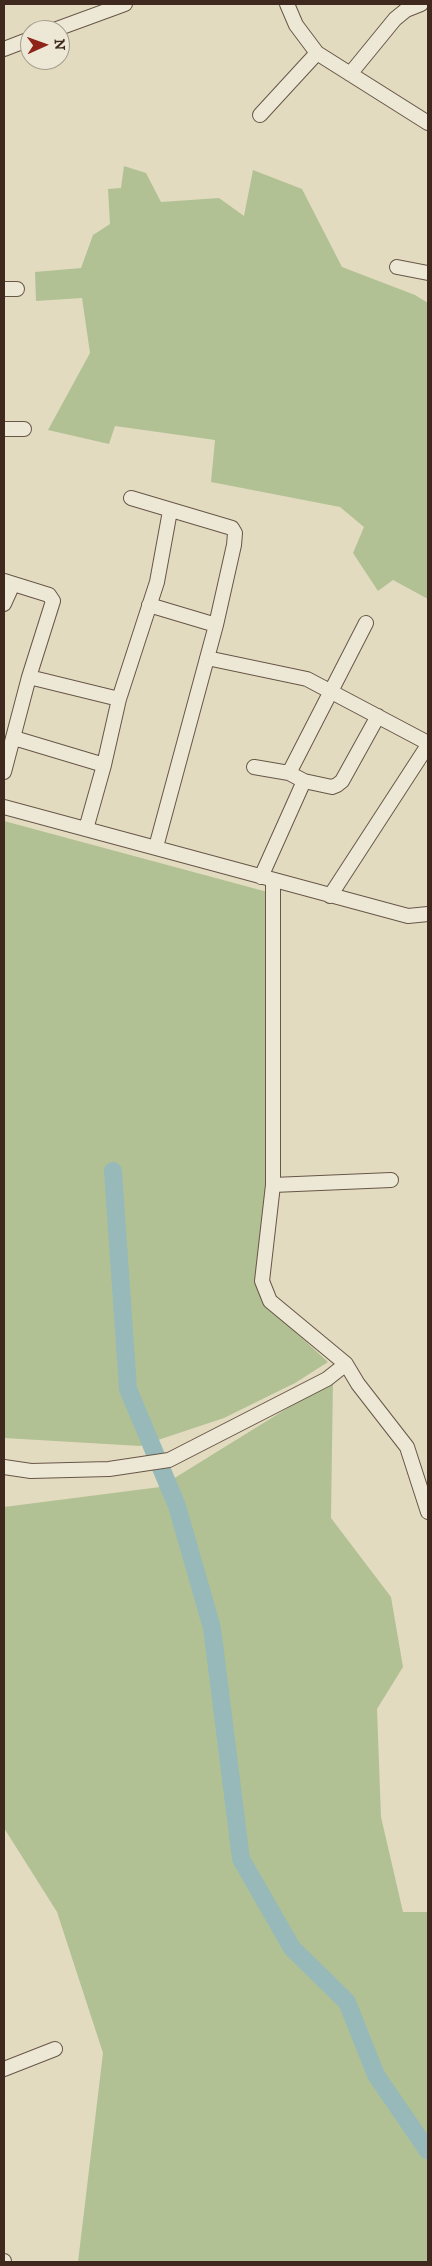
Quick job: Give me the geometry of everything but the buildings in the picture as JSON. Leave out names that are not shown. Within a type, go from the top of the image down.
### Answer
[{"type":"street","points":[[70,24],[124,4]]},
{"type":"street","points":[[287,4],[296,25],[317,53],[428,123]]},
{"type":"street","points":[[350,74],[395,19],[406,10],[420,4]]},
{"type":"street","points":[[4,49],[20,43]]},
{"type":"street","points":[[260,114],[317,53]]},
{"type":"street","points":[[397,267],[428,273]]},
{"type":"street","points":[[4,429],[24,429]]},
{"type":"street","points":[[131,498],[232,528],[235,533],[216,625],[156,847]]},
{"type":"street","points":[[86,829],[104,765],[119,699],[157,582],[170,511]]},
{"type":"street","points":[[4,604],[8,583],[49,595],[53,601],[29,677],[4,772]]},
{"type":"street","points":[[149,606],[216,625]]},
{"type":"street","points":[[289,773],[366,623]]},
{"type":"street","points":[[207,658],[307,679],[428,744],[330,896]]},
{"type":"street","points":[[29,677],[119,699]]},
{"type":"street","points":[[254,767],[289,773],[304,781],[332,787],[337,786],[342,781],[378,716]]},
{"type":"street","points":[[14,738],[104,765]]},
{"type":"street","points":[[304,781],[267,879],[273,1185],[262,1281],[270,1301],[346,1364],[358,1384],[407,1447],[428,1512]]},
{"type":"street","points":[[4,808],[156,847],[267,879],[408,916],[428,914]]},
{"type":"street","points":[[273,1185],[391,1180]]},
{"type":"street","points":[[4,1467],[31,1471],[109,1469],[169,1460],[328,1379],[346,1364]]},
{"type":"street","points":[[4,2069],[54,2049]]},
{"type":"green space","points":[[124,166],[146,173],[161,202],[219,198],[244,216],[253,170],[302,189],[342,267],[415,295],[428,303],[428,599],[393,580],[378,591],[353,553],[364,527],[340,507],[211,482],[215,440],[115,426],[109,444],[48,430],[90,353],[82,298],[36,301],[35,272],[81,268],[93,235],[110,224],[108,189],[121,188]]},
{"type":"green space","points":[[4,821],[275,894],[266,1305],[328,1362],[295,1383],[224,1418],[140,1446],[4,1438]]},
{"type":"green space","points":[[333,1380],[331,1518],[391,1597],[403,1667],[377,1709],[381,1817],[403,1912],[428,1912],[428,2262],[78,2262],[103,2053],[57,1912],[4,1828],[4,1507],[160,1487]]},
{"type":"waterway","points":[[113,1171],[128,1389],[177,1506],[212,1628],[241,1859],[292,1948],[347,2002],[376,2075],[428,2151]]}]
